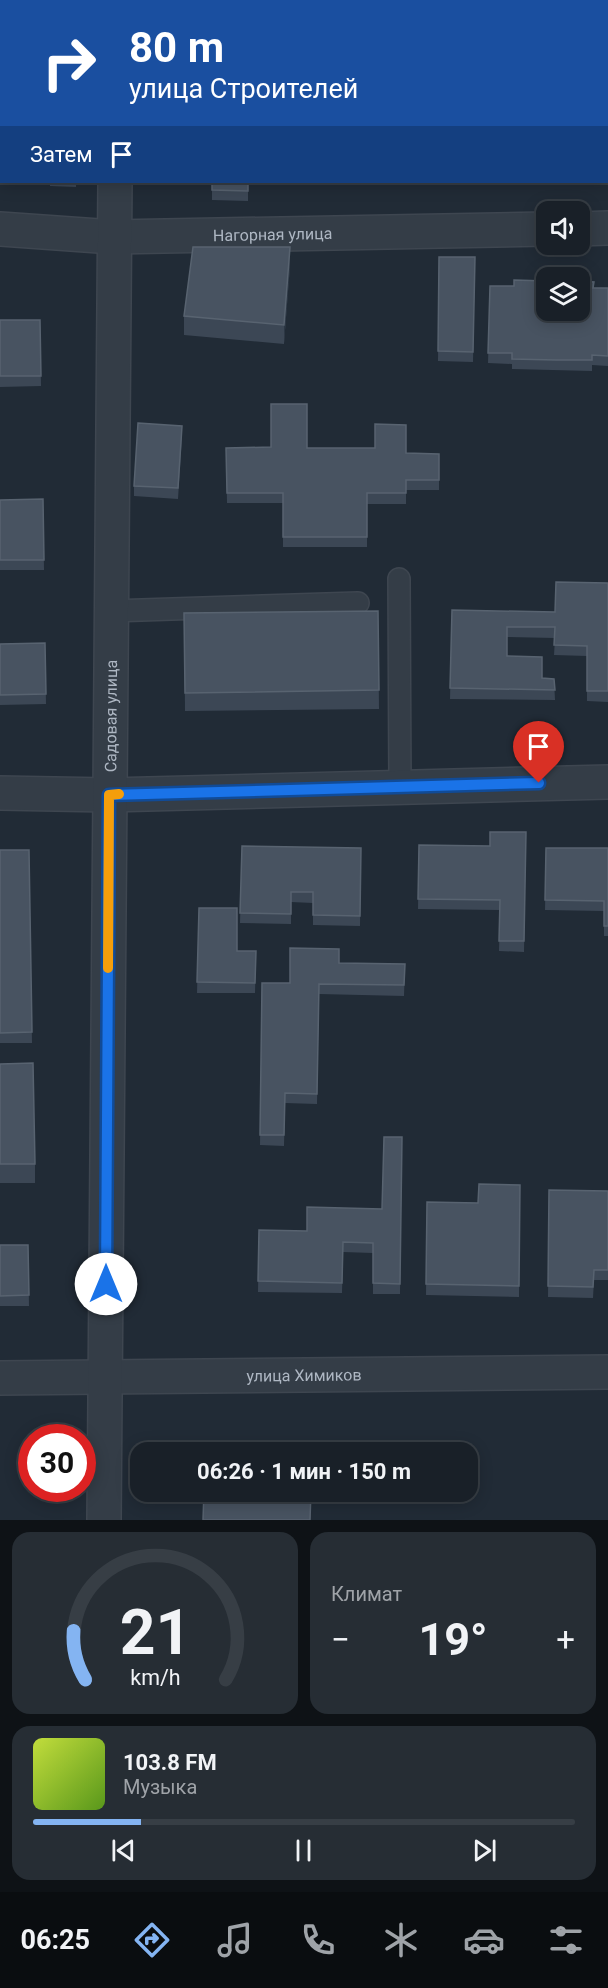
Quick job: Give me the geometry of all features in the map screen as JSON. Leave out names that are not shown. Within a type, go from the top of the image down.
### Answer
[{"type":"street","name":"Садовая улица","points":[[104,1520],[115,183]]},
{"type":"street","points":[[590,229],[608,228]]},
{"type":"street","name":"Нагорная улица","points":[[0,229],[113,237],[536,229]]},
{"type":"street","points":[[0,793],[109,795],[608,782]]},
{"type":"street","name":"улица Химиков","points":[[0,1377],[608,1372]]},
{"type":"lane","points":[[399,579],[400,787]]},
{"type":"lane","points":[[111,611],[358,603]]},
{"type":"building","points":[[212,183],[248,183],[248,191],[212,190]]},
{"type":"building","points":[[193,247],[290,247],[284,325],[184,316]]},
{"type":"building","points":[[439,257],[475,257],[473,352],[438,351]]},
{"type":"building","points":[[514,280],[536,281],[536,321],[590,321],[590,282],[594,282],[593,288],[608,288],[608,356],[592,355],[592,360],[512,359],[512,353],[488,353],[490,286],[514,286]]},
{"type":"building","points":[[0,320],[40,320],[41,376],[0,376]]},
{"type":"building","points":[[271,404],[307,404],[307,448],[375,448],[375,424],[406,425],[406,453],[439,454],[439,480],[406,480],[406,493],[367,493],[367,537],[283,537],[283,493],[227,493],[226,448],[271,447]]},
{"type":"building","points":[[138,423],[182,426],[178,488],[134,486]]},
{"type":"building","points":[[43,499],[44,560],[0,560],[0,500]]},
{"type":"building","points":[[556,582],[608,583],[608,691],[587,691],[587,646],[554,645],[555,627],[507,627],[507,656],[542,657],[542,678],[554,679],[555,690],[450,688],[452,610],[555,612]]},
{"type":"building","points":[[378,611],[379,690],[185,693],[184,613]]},
{"type":"building","points":[[45,643],[46,694],[0,695],[0,644]]},
{"type":"building","points":[[490,832],[526,832],[524,941],[499,941],[500,900],[418,899],[419,845],[490,846]]},
{"type":"building","points":[[242,846],[361,848],[360,916],[313,915],[313,892],[291,892],[291,914],[240,913]]},
{"type":"building","points":[[546,848],[608,848],[608,926],[604,926],[604,901],[545,900]]},
{"type":"building","points":[[0,850],[29,850],[32,1032],[0,1033]]},
{"type":"building","points":[[199,908],[237,908],[237,951],[256,951],[255,983],[197,982]]},
{"type":"building","points":[[290,948],[339,949],[339,963],[405,964],[404,985],[319,984],[317,1094],[285,1093],[284,1135],[260,1135],[262,983],[290,983]]},
{"type":"building","points":[[33,1063],[35,1164],[0,1164],[0,1064]]},
{"type":"building","points":[[384,1137],[402,1137],[400,1284],[373,1283],[373,1243],[343,1242],[342,1283],[258,1281],[259,1230],[307,1231],[307,1207],[382,1209]]},
{"type":"building","points":[[479,1184],[520,1185],[519,1286],[426,1284],[427,1202],[478,1203]]},
{"type":"building","points":[[549,1190],[608,1191],[608,1270],[594,1270],[593,1287],[548,1286]]},
{"type":"building","points":[[0,1245],[28,1245],[29,1295],[0,1296]]},
{"type":"building","points":[[204,1502],[311,1502],[310,1520],[203,1520]]},
{"type":"slow traffic","points":[[108,968],[109,795],[119,794]]},
{"type":"route","points":[[106,1284],[109,795],[539,783]]}]
